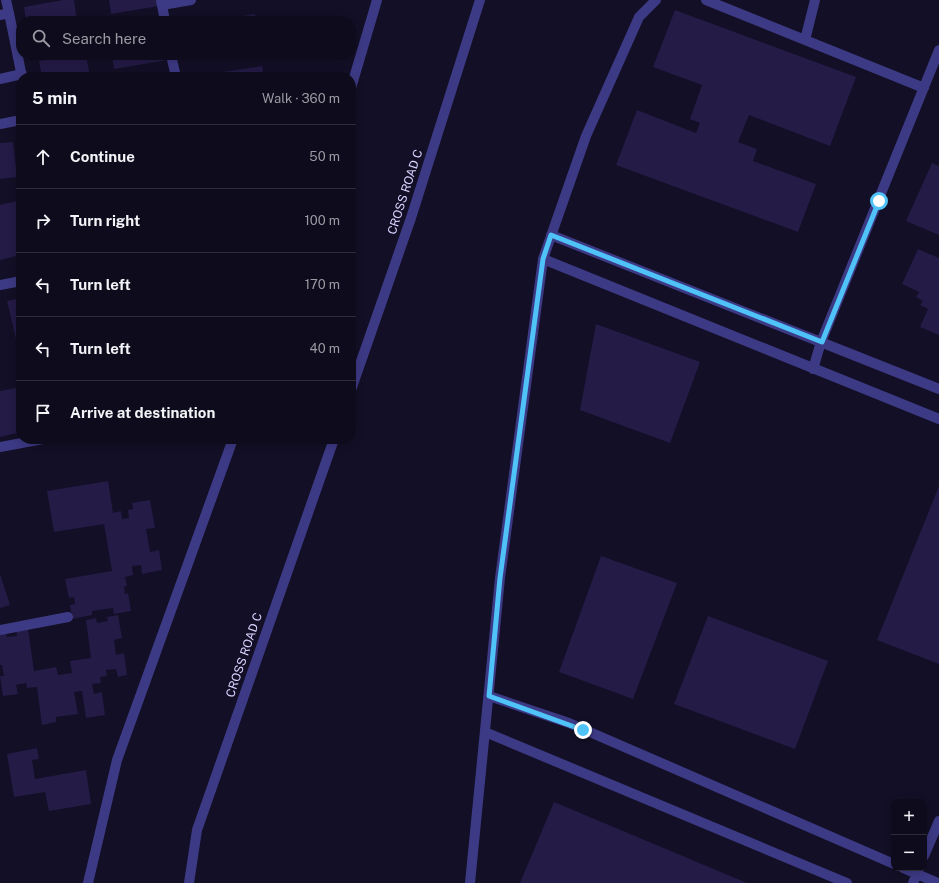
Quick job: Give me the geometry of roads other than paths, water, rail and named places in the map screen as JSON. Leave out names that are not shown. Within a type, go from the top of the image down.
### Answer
[{"type":"street","points":[[6,0],[4,14],[16,55]]},
{"type":"street","points":[[164,16],[162,3],[191,0]]},
{"type":"street","points":[[356,72],[377,0]]},
{"type":"street","name":"CROSS ROAD C","points":[[356,376],[411,218],[480,0]]},
{"type":"street","points":[[470,883],[500,578],[543,259],[586,136],[639,17],[656,0]]},
{"type":"street","points":[[706,0],[924,88]]},
{"type":"street","points":[[805,40],[815,0]]},
{"type":"street","points":[[813,369],[822,342],[939,50]]},
{"type":"street","points":[[17,60],[21,72]]},
{"type":"street","points":[[173,60],[175,72]]},
{"type":"street","points":[[0,79],[16,77]]},
{"type":"street","points":[[0,124],[16,121]]},
{"type":"street","points":[[551,235],[939,389]]},
{"type":"street","points":[[543,259],[939,419]]},
{"type":"street","points":[[0,285],[16,282]]},
{"type":"street","points":[[0,447],[16,444]]},
{"type":"street","points":[[88,883],[117,760],[231,444]]},
{"type":"street","name":"CROSS ROAD C","points":[[189,883],[196,830],[332,444]]},
{"type":"street","points":[[0,630],[68,618]]},
{"type":"street","points":[[489,696],[569,724],[891,863]]},
{"type":"street","points":[[485,732],[847,883]]},
{"type":"street","points":[[927,849],[938,825]]},
{"type":"street","points":[[916,875],[938,883]]}]
